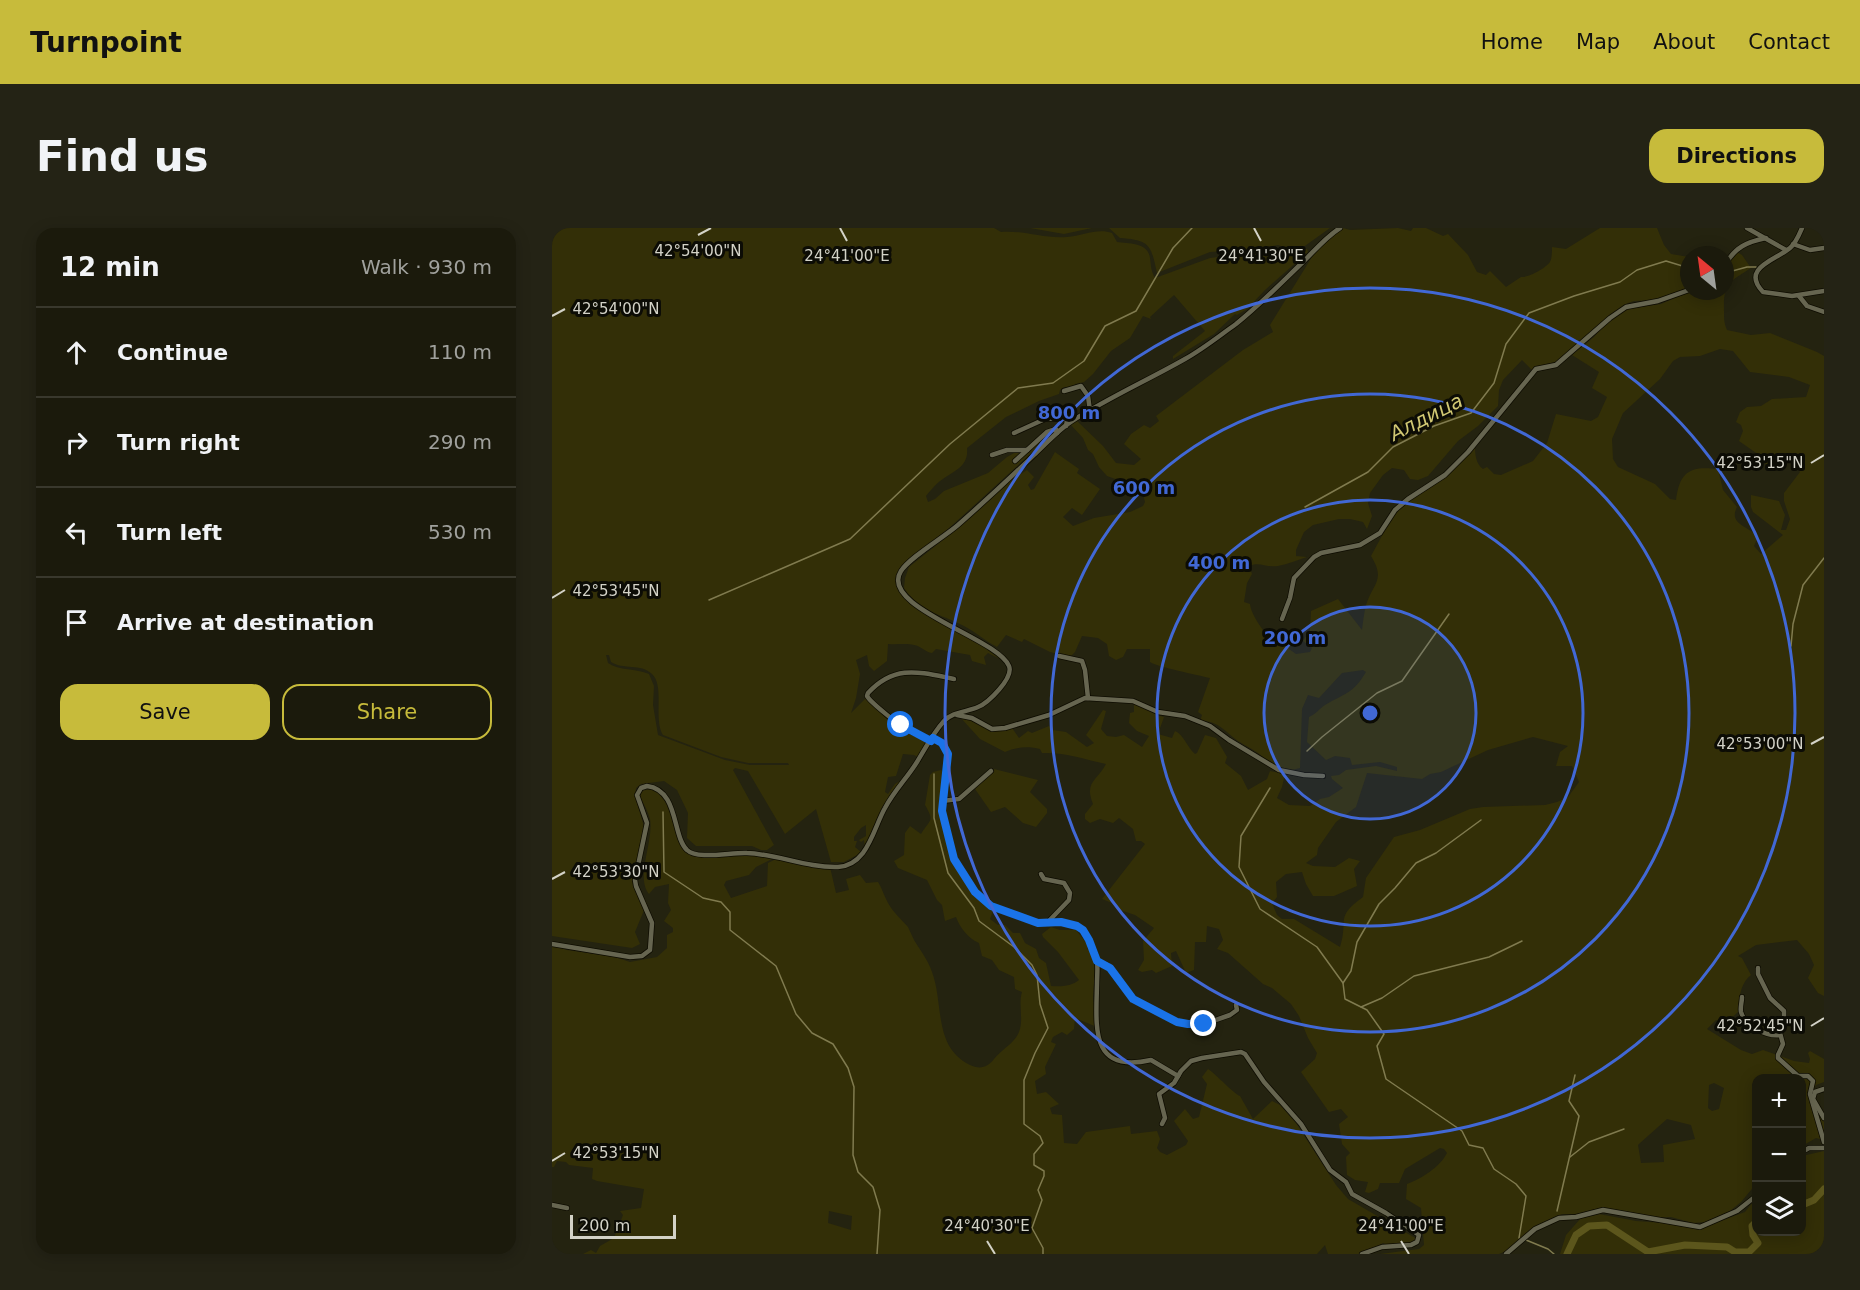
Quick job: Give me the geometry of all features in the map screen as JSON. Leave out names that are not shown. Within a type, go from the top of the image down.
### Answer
[{"type":"street","points":[[552,944],[630,957],[642,956],[650,950],[652,923],[635,880],[647,830],[647,819],[637,795],[642,788],[652,786],[668,802],[684,847],[694,854],[753,853],[841,867],[854,862],[866,850],[886,806],[944,721],[954,714],[984,704],[1008,679],[1011,668],[1003,657],[911,602],[900,591],[898,578],[903,568],[960,523],[1066,426],[1188,357],[1239,321],[1322,242],[1340,228]]},
{"type":"street","points":[[1747,228],[1787,251]]},
{"type":"street","points":[[1802,228],[1794,244],[1787,251],[1762,266],[1757,272],[1756,281],[1763,292],[1799,296],[1824,291]]},
{"type":"street","points":[[1734,252],[1745,243],[1766,238]]},
{"type":"street","points":[[1794,244],[1802,249],[1824,248]]},
{"type":"street","points":[[1281,619],[1290,598],[1294,579],[1314,557],[1321,553],[1360,545],[1380,533],[1395,510],[1445,475],[1468,452],[1536,369],[1556,365],[1610,318],[1626,308],[1664,300],[1680,294]]},
{"type":"street","points":[[1799,296],[1807,306],[1824,312]]},
{"type":"street","points":[[1064,391],[1082,387],[1090,400],[1090,411]]},
{"type":"street","points":[[1014,433],[1048,418],[1064,417],[1067,421],[1066,426]]},
{"type":"street","points":[[1039,422],[1040,429],[1046,433]]},
{"type":"street","points":[[1015,461],[1046,433],[1054,429],[1057,434]]},
{"type":"street","points":[[992,455],[1007,450],[1027,450]]},
{"type":"street","points":[[1059,656],[1079,659],[1083,663],[1088,698]]},
{"type":"street","points":[[954,679],[915,672],[897,673],[867,696],[871,702],[901,725],[942,743],[948,754],[942,811],[954,859],[975,892],[998,909],[1038,923],[1061,922],[1081,928],[1089,940],[1097,961],[1099,1042],[1105,1054],[1124,1062],[1151,1060],[1178,1076]]},
{"type":"street","points":[[954,714],[972,718],[987,727],[1005,728],[1049,716],[1088,698],[1133,701],[1158,712],[1185,716],[1215,729],[1228,740],[1279,770],[1302,775],[1323,776]]},
{"type":"street","points":[[942,801],[959,799],[991,771]]},
{"type":"street","points":[[1041,873],[1044,879],[1064,883],[1070,893],[1069,900],[1047,923]]},
{"type":"street","points":[[1097,961],[1107,965],[1136,1001],[1183,1023],[1214,1022],[1234,1014],[1237,1010],[1236,1005]]},
{"type":"street","points":[[1758,968],[1758,974],[1770,998],[1784,1013],[1780,1035],[1783,1044],[1778,1058],[1798,1076],[1808,1076],[1813,1081],[1810,1094],[1824,1142]]},
{"type":"street","points":[[1742,997],[1741,1011],[1747,1021],[1765,1035],[1780,1035]]},
{"type":"street","points":[[1162,1124],[1165,1118],[1159,1094],[1174,1083],[1187,1065],[1197,1059],[1240,1052],[1245,1054],[1264,1082],[1301,1124],[1330,1170],[1346,1182],[1352,1194],[1419,1235],[1417,1242],[1411,1245],[1382,1247],[1362,1254]]},
{"type":"street","points":[[1824,1089],[1815,1092],[1813,1102],[1824,1119]]},
{"type":"street","points":[[1806,1150],[1824,1148]]},
{"type":"street","points":[[1509,1253],[1535,1229],[1559,1218],[1576,1217],[1603,1210],[1700,1227],[1737,1211],[1752,1199]]},
{"type":"street","points":[[552,1205],[567,1208]]},
{"type":"shaded area","points":[[552,228],[994,228],[1001,232],[1058,237],[1106,232],[1112,233],[1117,242],[1142,246],[1146,249],[1155,278],[1210,258],[1277,250],[1291,253],[1307,249],[1308,252],[1247,309],[1235,314],[1214,334],[1173,359],[1173,356],[1205,331],[1174,295],[1150,317],[1151,319],[1143,316],[1130,338],[1111,351],[1084,382],[1075,384],[1074,388],[1064,387],[1059,394],[1006,417],[967,448],[963,464],[938,483],[926,496],[928,502],[944,491],[988,473],[1007,457],[1016,452],[1022,452],[1058,429],[948,529],[913,556],[900,571],[897,580],[897,587],[911,605],[933,619],[957,629],[998,655],[1002,660],[988,653],[984,657],[986,665],[972,661],[970,655],[936,649],[932,653],[914,645],[888,644],[887,661],[874,671],[869,666],[867,655],[856,660],[860,674],[851,713],[866,698],[886,715],[930,740],[918,757],[903,754],[896,776],[888,777],[885,792],[888,794],[895,784],[903,779],[865,848],[864,840],[861,842],[859,840],[866,836],[866,825],[854,837],[854,841],[857,841],[855,847],[861,852],[859,854],[844,862],[831,862],[816,809],[785,834],[748,771],[735,768],[733,770],[774,845],[767,850],[752,846],[696,846],[687,838],[688,813],[677,790],[664,781],[641,784],[636,788],[635,796],[645,830],[636,883],[647,903],[635,932],[640,944],[632,948],[552,936]],"holes":[[[606,655],[609,655],[611,662],[643,669],[656,679],[659,694],[659,720],[663,735],[721,757],[748,763],[788,763],[789,765],[750,765],[725,760],[658,735],[653,705],[654,686],[649,674],[612,666],[608,663]]]},
{"type":"shaded area","points":[[1030,228],[1092,228],[1064,234]]},
{"type":"shaded area","points":[[1109,228],[1330,228],[1302,248],[1292,250],[1278,245],[1210,252],[1157,273],[1148,246],[1138,241],[1120,238]]},
{"type":"shaded area","points":[[1343,228],[1350,230],[1398,228],[1411,231],[1413,228],[1426,228],[1443,236],[1448,234],[1468,255],[1477,272],[1486,275],[1490,271],[1506,287],[1521,277],[1541,270],[1548,264],[1552,247],[1566,249],[1600,228],[1657,228],[1664,245],[1671,254],[1680,256],[1680,291],[1658,300],[1628,303],[1605,319],[1592,334],[1561,361],[1546,364],[1534,372],[1522,360],[1503,380],[1499,390],[1498,406],[1478,426],[1458,441],[1428,476],[1418,480],[1410,479],[1404,470],[1392,468],[1383,475],[1370,493],[1368,503],[1372,516],[1367,529],[1363,522],[1350,519],[1313,525],[1304,532],[1296,550],[1296,556],[1307,557],[1278,566],[1256,564],[1249,566],[1252,574],[1247,583],[1244,602],[1250,604],[1259,624],[1274,641],[1278,629],[1289,631],[1286,637],[1292,638],[1289,649],[1296,654],[1310,652],[1312,648],[1303,641],[1310,630],[1311,611],[1338,599],[1362,630],[1366,605],[1378,576],[1371,556],[1391,519],[1407,501],[1440,481],[1475,446],[1479,465],[1483,469],[1487,467],[1494,474],[1501,475],[1533,461],[1547,443],[1556,414],[1591,421],[1598,417],[1607,397],[1592,388],[1599,372],[1572,355],[1594,337],[1609,320],[1627,309],[1661,304],[1680,296],[1680,300],[1724,300],[1727,330],[1751,335],[1770,333],[1824,356],[1824,996],[1818,993],[1808,978],[1814,965],[1809,954],[1797,940],[1756,945],[1738,956],[1742,958],[1751,975],[1741,991],[1739,1011],[1725,1024],[1716,1020],[1707,1029],[1741,1050],[1752,1054],[1763,1050],[1794,1061],[1809,1063],[1808,1053],[1810,1051],[1824,1059],[1824,1082],[1816,1085],[1811,1094],[1817,1112],[1824,1121],[1824,1140],[1816,1138],[1806,1144],[1806,1074],[1752,1074],[1752,1189],[1730,1211],[1705,1222],[1693,1223],[1671,1217],[1647,1218],[1606,1209],[1595,1209],[1577,1214],[1562,1214],[1538,1225],[1510,1249],[1499,1254],[1380,1254],[1419,1249],[1424,1245],[1421,1208],[1406,1199],[1407,1184],[1435,1168],[1447,1153],[1444,1149],[1440,1148],[1405,1169],[1399,1183],[1380,1183],[1378,1189],[1369,1193],[1365,1192],[1368,1182],[1355,1180],[1347,1175],[1346,1157],[1350,1153],[1342,1144],[1339,1124],[1348,1117],[1341,1109],[1329,1112],[1301,1072],[1315,1059],[1317,1053],[1299,1016],[1291,1004],[1272,988],[1263,984],[1228,953],[1217,949],[1223,940],[1219,929],[1207,926],[1206,942],[1195,942],[1194,970],[1186,973],[1176,951],[1171,953],[1172,966],[1156,973],[1152,970],[1142,972],[1138,970],[1144,960],[1143,941],[1154,928],[1135,915],[1120,910],[1114,901],[1112,903],[1102,899],[1145,844],[1136,841],[1133,829],[1119,818],[1113,823],[1100,819],[1090,823],[1085,819],[1085,814],[1093,804],[1091,786],[1106,764],[1066,755],[1042,753],[1040,749],[1018,748],[1005,752],[980,739],[960,717],[991,729],[1012,728],[1019,738],[1028,731],[1032,733],[1049,726],[1053,730],[1066,732],[1087,747],[1094,743],[1086,735],[1103,710],[1106,711],[1101,729],[1107,736],[1124,735],[1142,747],[1149,736],[1137,731],[1129,723],[1130,713],[1134,712],[1134,704],[1164,717],[1158,734],[1172,738],[1175,731],[1181,735],[1195,754],[1205,735],[1216,738],[1227,757],[1225,763],[1241,776],[1248,790],[1267,779],[1270,771],[1285,774],[1277,798],[1289,805],[1310,806],[1320,799],[1329,797],[1343,788],[1331,776],[1339,775],[1346,770],[1376,766],[1397,771],[1397,767],[1380,762],[1352,765],[1350,758],[1335,756],[1326,760],[1307,742],[1309,717],[1353,689],[1366,672],[1363,670],[1342,673],[1319,698],[1308,695],[1302,709],[1300,768],[1277,770],[1261,758],[1263,757],[1220,727],[1211,722],[1200,721],[1202,715],[1198,712],[1210,678],[1154,664],[1150,662],[1150,649],[1127,649],[1123,657],[1116,660],[1109,656],[1107,644],[1098,638],[1082,636],[1075,652],[1070,657],[1050,652],[1024,639],[1022,642],[1006,635],[997,647],[964,626],[924,608],[904,588],[909,567],[968,520],[1008,482],[1027,470],[1034,477],[1028,485],[1031,490],[1034,489],[1055,452],[1079,469],[1077,473],[1100,489],[1082,515],[1072,508],[1063,517],[1073,526],[1094,518],[1130,512],[1143,506],[1145,502],[1138,483],[1133,480],[1121,481],[1107,476],[1088,450],[1083,438],[1070,424],[1076,420],[1103,446],[1116,463],[1134,465],[1141,459],[1124,444],[1131,434],[1144,425],[1150,428],[1159,421],[1156,416],[1243,350],[1273,332],[1270,325],[1315,252]],"holes":[[[1720,349],[1733,351],[1750,372],[1789,377],[1810,385],[1806,397],[1772,399],[1761,406],[1747,407],[1740,412],[1736,422],[1741,425],[1743,431],[1739,441],[1759,455],[1770,470],[1791,457],[1800,472],[1784,493],[1790,519],[1786,530],[1781,530],[1785,515],[1779,501],[1751,495],[1753,512],[1783,535],[1761,554],[1754,546],[1758,537],[1737,522],[1735,518],[1737,507],[1723,490],[1718,469],[1700,468],[1688,472],[1680,483],[1676,500],[1670,499],[1655,484],[1618,467],[1613,459],[1612,439],[1623,413],[1660,379],[1673,361],[1680,357],[1700,356]],[[1533,737],[1568,746],[1560,752],[1556,766],[1572,766],[1579,782],[1568,797],[1545,805],[1470,809],[1420,830],[1394,837],[1366,878],[1363,897],[1345,915],[1340,947],[1294,919],[1282,919],[1277,915],[1272,903],[1277,897],[1276,882],[1286,874],[1302,872],[1313,896],[1334,896],[1357,886],[1354,869],[1360,861],[1349,858],[1335,867],[1313,866],[1306,863],[1317,855],[1318,848],[1336,822],[1356,807],[1367,773],[1422,779],[1488,750]],[[1714,1083],[1724,1088],[1719,1109],[1712,1111],[1708,1108],[1709,1085]],[[1667,1119],[1691,1125],[1695,1139],[1663,1145],[1664,1162],[1641,1163],[1638,1145]]]},
{"type":"shaded area","points":[[1735,251],[1742,255],[1751,268],[1734,280]]},
{"type":"shaded area","points":[[994,769],[1038,780],[1030,792],[1047,809],[1047,813],[1036,827],[1023,823],[1005,807],[991,812],[975,789]]},
{"type":"shaded area","points":[[941,770],[945,773],[940,812],[952,858],[974,896],[993,911],[990,919],[998,925],[1005,925],[1013,933],[1020,933],[1025,943],[1036,949],[1039,958],[1046,963],[1051,986],[1066,986],[1079,980],[1042,934],[1051,927],[1060,930],[1076,930],[1087,944],[1087,949],[1091,951],[1095,964],[1093,998],[1097,1027],[1075,1018],[1074,1029],[1067,1035],[1062,1032],[1053,1037],[1051,1042],[1056,1044],[1045,1067],[1046,1074],[1035,1081],[1037,1094],[1046,1092],[1059,1104],[1050,1108],[1052,1114],[1062,1115],[1064,1143],[1077,1144],[1086,1132],[1130,1126],[1131,1134],[1157,1131],[1160,1139],[1157,1148],[1167,1155],[1186,1145],[1188,1141],[1174,1121],[1185,1109],[1193,1119],[1199,1117],[1207,1084],[1202,1077],[1208,1069],[1240,1096],[1253,1119],[1272,1101],[1280,1105],[1296,1123],[1336,1185],[1348,1199],[1417,1239],[1416,1246],[1392,1247],[1383,1243],[1362,1254],[1328,1254],[1325,1245],[1317,1254],[583,1254],[591,1250],[596,1253],[600,1246],[614,1238],[623,1215],[620,1211],[641,1208],[644,1189],[592,1179],[593,1168],[557,1161],[552,1167],[552,945],[630,962],[657,957],[667,948],[667,935],[673,932],[673,928],[664,921],[671,910],[668,903],[669,884],[655,887],[649,894],[645,887],[644,869],[651,828],[649,816],[640,797],[642,791],[651,790],[659,793],[664,799],[681,843],[691,853],[733,853],[776,857],[756,867],[749,875],[726,881],[724,885],[731,898],[767,886],[768,863],[778,858],[830,867],[836,893],[849,890],[846,879],[860,875],[866,883],[878,882],[890,906],[908,927],[930,968],[936,984],[945,1036],[950,1047],[958,1057],[970,1065],[984,1067],[1017,1036],[1021,1022],[1022,992],[1015,989],[1014,977],[999,970],[992,960],[982,956],[979,943],[965,932],[956,917],[945,921],[942,905],[927,880],[898,868],[894,861],[904,855],[905,833],[910,826],[921,834],[931,818],[925,805],[930,775]],"holes":[[[829,1211],[852,1216],[851,1230],[828,1223]]]},
{"type":"shaded area","points":[[1824,1151],[1824,1254],[1560,1254],[1566,1235],[1581,1218],[1599,1214],[1636,1221],[1678,1224],[1698,1229],[1745,1212],[1752,1203],[1752,1236],[1806,1236],[1806,1155]]},
{"type":"waterway","points":[[709,600],[850,539],[950,444],[1018,388],[1053,383],[1084,361],[1105,326],[1136,311],[1173,248],[1192,228]]},
{"type":"waterway","name":"Алдица","points":[[1305,507],[1368,472],[1393,447],[1434,426],[1471,413],[1494,383],[1506,344],[1529,313],[1620,282],[1637,270],[1666,261],[1680,265]]},
{"type":"waterway","name":"Алдица","points":[[1734,271],[1756,267]]},
{"type":"waterway","points":[[1791,646],[1793,624],[1803,585],[1824,558]]},
{"type":"waterway","points":[[1307,751],[1377,693],[1402,681],[1449,614]]},
{"type":"waterway","points":[[934,774],[934,818],[948,873],[974,908],[979,921],[1014,947],[1032,965],[1037,975],[1040,1004],[1048,1028],[1024,1080],[1024,1124],[1040,1136],[1043,1143],[1034,1154],[1034,1165],[1044,1171],[1044,1176],[1038,1190],[1042,1200],[1032,1228],[1043,1248],[1043,1254]]},
{"type":"waterway","points":[[1270,788],[1241,836],[1239,867],[1260,909],[1317,947],[1343,983],[1345,999],[1367,1010],[1384,1034],[1377,1046],[1386,1079],[1462,1131],[1469,1145],[1483,1148],[1494,1169],[1516,1184],[1526,1196],[1519,1238]]},
{"type":"waterway","points":[[663,812],[664,872],[703,898],[721,902],[730,912],[730,930],[776,966],[796,1014],[812,1033],[833,1044],[848,1068],[854,1087],[853,1155],[858,1172],[873,1187],[880,1210],[877,1254]]},
{"type":"waterway","points":[[1343,983],[1351,971],[1357,942],[1379,904],[1416,863],[1436,853],[1481,820]]},
{"type":"waterway","points":[[1361,1007],[1382,998],[1414,976],[1489,957],[1522,941]]},
{"type":"waterway","points":[[1557,1211],[1579,1116],[1569,1101],[1575,1075]]},
{"type":"waterway","points":[[1570,1157],[1589,1142],[1624,1129]]},
{"type":"waterway","points":[[1806,1203],[1814,1200],[1824,1189]]},
{"type":"waterway","points":[[1567,1254],[1576,1235],[1589,1226],[1607,1225],[1648,1252],[1685,1245],[1727,1247],[1735,1252],[1749,1252],[1758,1243],[1754,1236]]},
{"type":"waterway","points":[[1526,1240],[1554,1254]]},
{"type":"route","points":[[901,725],[931,741],[933,738],[947,749],[948,763],[942,811],[954,859],[975,892],[991,906],[1038,923],[1061,922],[1081,928],[1089,940],[1097,961],[1110,968],[1133,999],[1177,1022],[1204,1024]]}]
